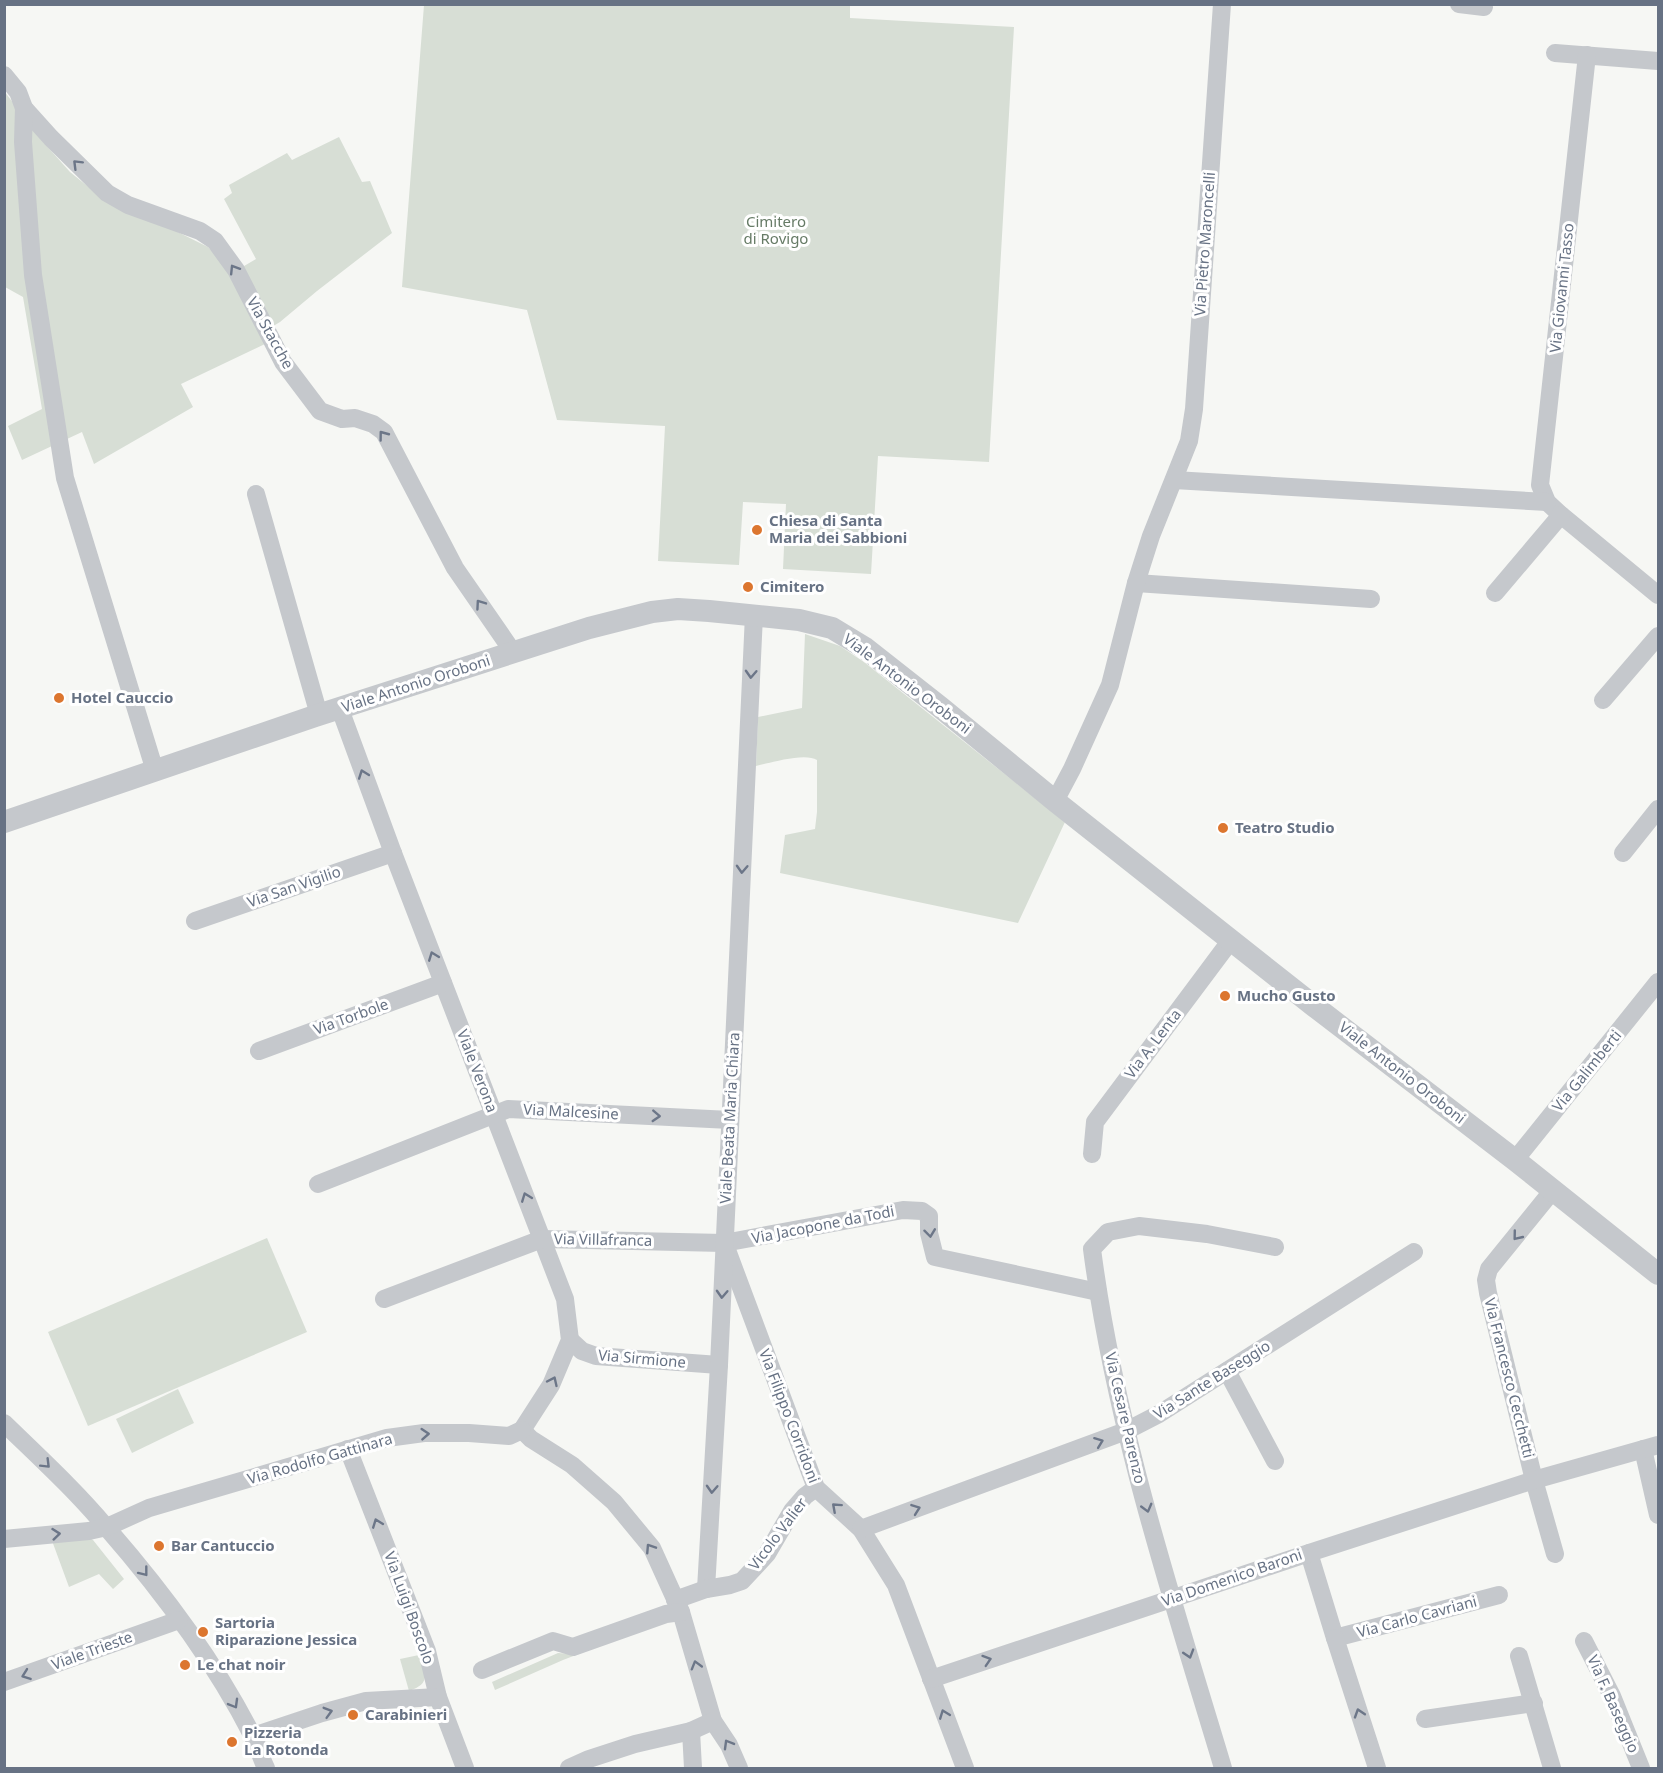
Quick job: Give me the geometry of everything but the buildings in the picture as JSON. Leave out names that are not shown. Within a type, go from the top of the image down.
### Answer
[{"type":"street","name":"Via Pietro Maroncelli","points":[[1055,801],[1110,685],[1136,583],[1151,536],[1189,441],[1194,409],[1222,4]]},
{"type":"street","points":[[1459,4],[1484,7]]},
{"type":"street","points":[[1555,53],[1659,61]]},
{"type":"street","name":"Via Giovanni Tasso","points":[[1547,502],[1540,485],[1587,55]]},
{"type":"street","name":"Via Stacche","points":[[4,75],[18,92],[24,108],[107,194],[128,205],[200,231],[215,242],[236,270],[283,362],[320,411],[342,418],[355,418],[373,424],[384,432],[455,568],[513,652]]},
{"type":"street","points":[[24,108],[23,142],[33,275],[65,478],[154,771]]},
{"type":"street","points":[[1174,480],[1547,502],[1659,595]]},
{"type":"street","name":"Viale Verona","points":[[256,494],[329,712],[393,853],[565,1299],[570,1340],[551,1385],[522,1430]]},
{"type":"street","points":[[1495,593],[1561,515]]},
{"type":"street","points":[[1136,583],[1371,599]]},
{"type":"street","name":"Viale Antonio Oroboni","points":[[4,822],[513,652],[589,628],[652,612],[678,609],[754,615],[799,620],[832,628],[848,637],[940,707],[1231,940],[1659,1274]]},
{"type":"street","name":"Viale Beata Maria Chiara","points":[[706,1588],[719,1365],[754,615]]},
{"type":"street","points":[[1603,700],[1659,636]]},
{"type":"street","points":[[1623,853],[1659,809]]},
{"type":"street","name":"Via San Vigilio","points":[[195,921],[393,853]]},
{"type":"street","name":"Via A. Lenta","points":[[1092,1154],[1095,1122],[1231,940]]},
{"type":"street","name":"Via Galimberti","points":[[1515,1160],[1659,981]]},
{"type":"street","name":"Via Torbole","points":[[259,1051],[443,982]]},
{"type":"street","name":"Via Malcesine","points":[[318,1184],[508,1109],[730,1120]]},
{"type":"street","name":"Via Francesco Cecchetti","points":[[1534,1480],[1486,1280],[1489,1269],[1553,1190]]},
{"type":"street","name":"Via Jacopone da Todi","points":[[724,1243],[903,1210],[922,1211],[929,1216],[929,1233],[935,1257],[1098,1292]]},
{"type":"street","name":"Via Cesare Parenzo","points":[[1222,1768],[1126,1431],[1098,1292],[1092,1249],[1108,1232],[1139,1226],[1207,1234],[1275,1247]]},
{"type":"street","name":"Via Villafranca","points":[[384,1299],[542,1239],[724,1243]]},
{"type":"street","name":"Via Filippo Corridoni","points":[[724,1243],[816,1488],[861,1529],[896,1585],[965,1768]]},
{"type":"street","name":"Via Sante Baseggio","points":[[861,1529],[1126,1431],[1159,1414],[1414,1252]]},
{"type":"street","name":"Via Sirmione","points":[[570,1340],[582,1351],[596,1356],[719,1365]]},
{"type":"street","points":[[1227,1371],[1275,1461]]},
{"type":"street","points":[[4,1423],[107,1527],[180,1620],[219,1678],[253,1737],[266,1768]]},
{"type":"street","points":[[522,1430],[531,1439],[572,1466],[614,1502],[652,1548],[678,1606],[713,1722],[729,1745],[739,1768]]},
{"type":"street","name":"Via Rodolfo Gattinara","points":[[4,1539],[89,1531],[107,1527],[149,1508],[387,1438],[424,1433],[509,1436],[522,1430]]},
{"type":"street","name":"Via Domenico Baroni","points":[[931,1679],[1534,1480],[1651,1447],[1659,1515]]},
{"type":"street","name":"Via Luigi Boscolo","points":[[348,1449],[427,1651],[438,1697],[465,1768]]},
{"type":"street","points":[[1534,1480],[1555,1554]]},
{"type":"street","name":"Vicolo Valier","points":[[706,1588],[742,1581],[768,1554],[792,1511],[805,1496],[816,1488]]},
{"type":"street","points":[[1309,1553],[1377,1768]]},
{"type":"street","points":[[482,1670],[553,1641],[573,1647],[666,1614],[706,1588]]},
{"type":"street","name":"Via Carlo Cavriani","points":[[1335,1638],[1499,1595]]},
{"type":"street","name":"Viale Trieste","points":[[4,1682],[180,1620]]},
{"type":"street","name":"Via F. Baseggio","points":[[1584,1641],[1612,1696],[1641,1768]]},
{"type":"street","points":[[1519,1656],[1552,1768]]},
{"type":"street","points":[[253,1737],[322,1713],[366,1701],[438,1697]]},
{"type":"street","points":[[1425,1719],[1534,1703]]},
{"type":"street","points":[[569,1768],[635,1744],[691,1731],[713,1722]]},
{"type":"street","points":[[691,1731],[693,1768]]},
{"type":"green space","name":"Cimitero di Rovigo","points":[[850,4],[850,18],[1014,27],[989,462],[878,456],[871,574],[783,569],[786,504],[743,502],[739,565],[658,561],[665,426],[557,420],[527,310],[402,287],[424,5]]},
{"type":"green space","points":[[4,91],[45,144],[70,172],[91,189],[208,247],[226,265],[265,344],[181,384],[193,407],[94,464],[82,432],[22,460],[8,426],[42,409],[23,297],[5,287]]},
{"type":"green space","points":[[339,137],[362,182],[370,181],[392,233],[270,328],[239,269],[256,259],[224,199],[232,193],[229,185],[287,153],[292,160]]},
{"type":"green space","points":[[805,634],[840,646],[864,662],[1065,822],[1018,923],[780,873],[785,835],[815,829],[817,760],[804,757],[756,766],[758,717],[802,708]]},
{"type":"green space","points":[[267,1238],[307,1332],[88,1426],[48,1332]]},
{"type":"green space","points":[[178,1389],[194,1423],[132,1453],[116,1419]]},
{"type":"green space","points":[[85,1534],[93,1540],[124,1579],[113,1589],[99,1574],[69,1587],[51,1538]]},
{"type":"green space","points":[[662,1622],[563,1660],[495,1690],[492,1682],[558,1653],[571,1654]]},
{"type":"green space","points":[[419,1655],[425,1673],[424,1681],[409,1691],[400,1659]]},
{"type":"place","name":"Chiesa di Santa Maria dei Sabbioni","points":[[757,530]]},
{"type":"place","name":"Cimitero","points":[[748,587]]},
{"type":"place","name":"Hotel Cauccio","points":[[59,698]]},
{"type":"place","name":"Teatro Studio","points":[[1223,828]]},
{"type":"place","name":"Mucho Gusto","points":[[1225,996]]},
{"type":"place","name":"Bar Cantuccio","points":[[159,1546]]},
{"type":"place","name":"Sartoria Riparazione Jessica","points":[[203,1632]]},
{"type":"place","name":"Le chat noir","points":[[185,1665]]},
{"type":"place","name":"Carabinieri","points":[[353,1715]]},
{"type":"place","name":"Pizzeria La Rotonda","points":[[232,1742]]}]
